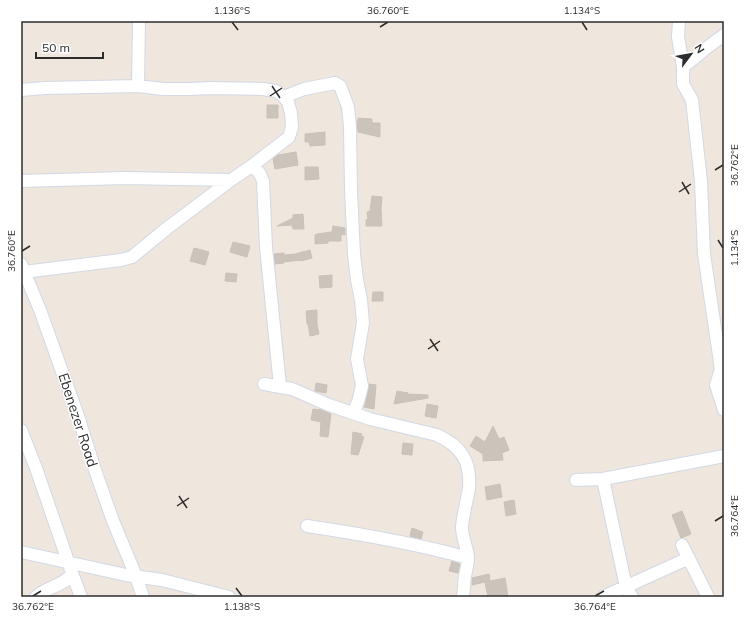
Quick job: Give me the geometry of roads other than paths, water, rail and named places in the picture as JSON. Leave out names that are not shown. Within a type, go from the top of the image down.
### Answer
[{"type":"street","points":[[138,86],[140,21]]},
{"type":"street","points":[[679,21],[678,37],[683,67],[683,84],[692,100],[701,181],[704,254],[721,369],[716,385],[724,410]]},
{"type":"street","points":[[683,67],[724,35]]},
{"type":"street","points":[[284,97],[304,90],[335,83],[340,86],[348,107],[354,254],[361,300],[362,323],[357,359],[362,386],[358,402],[353,413]]},
{"type":"street","points":[[21,90],[138,86],[163,89],[263,89],[276,91],[284,97],[288,102],[292,113],[292,127],[289,137],[128,259],[23,268]]},
{"type":"street","points":[[253,165],[263,181],[266,247],[280,386]]},
{"type":"street","points":[[21,181],[125,178],[231,180]]},
{"type":"street","name":"Ebenezer Road","points":[[23,268],[40,310],[78,416],[94,470],[143,597]]},
{"type":"street","points":[[264,384],[292,389],[370,419],[437,435],[445,439],[463,455],[466,462],[469,479],[469,488],[462,528],[462,536],[468,558],[463,597]]},
{"type":"street","points":[[21,430],[36,468],[81,597]]},
{"type":"street","points":[[576,480],[603,479],[724,456]]},
{"type":"street","points":[[603,479],[629,592]]},
{"type":"street","points":[[307,526],[372,536],[436,549],[468,558]]},
{"type":"street","points":[[682,545],[708,597]]},
{"type":"street","points":[[21,552],[70,567],[162,580],[229,597]]},
{"type":"street","points":[[603,597],[629,592],[689,558]]},
{"type":"street","points":[[36,597],[41,592],[70,577],[70,567]]}]
